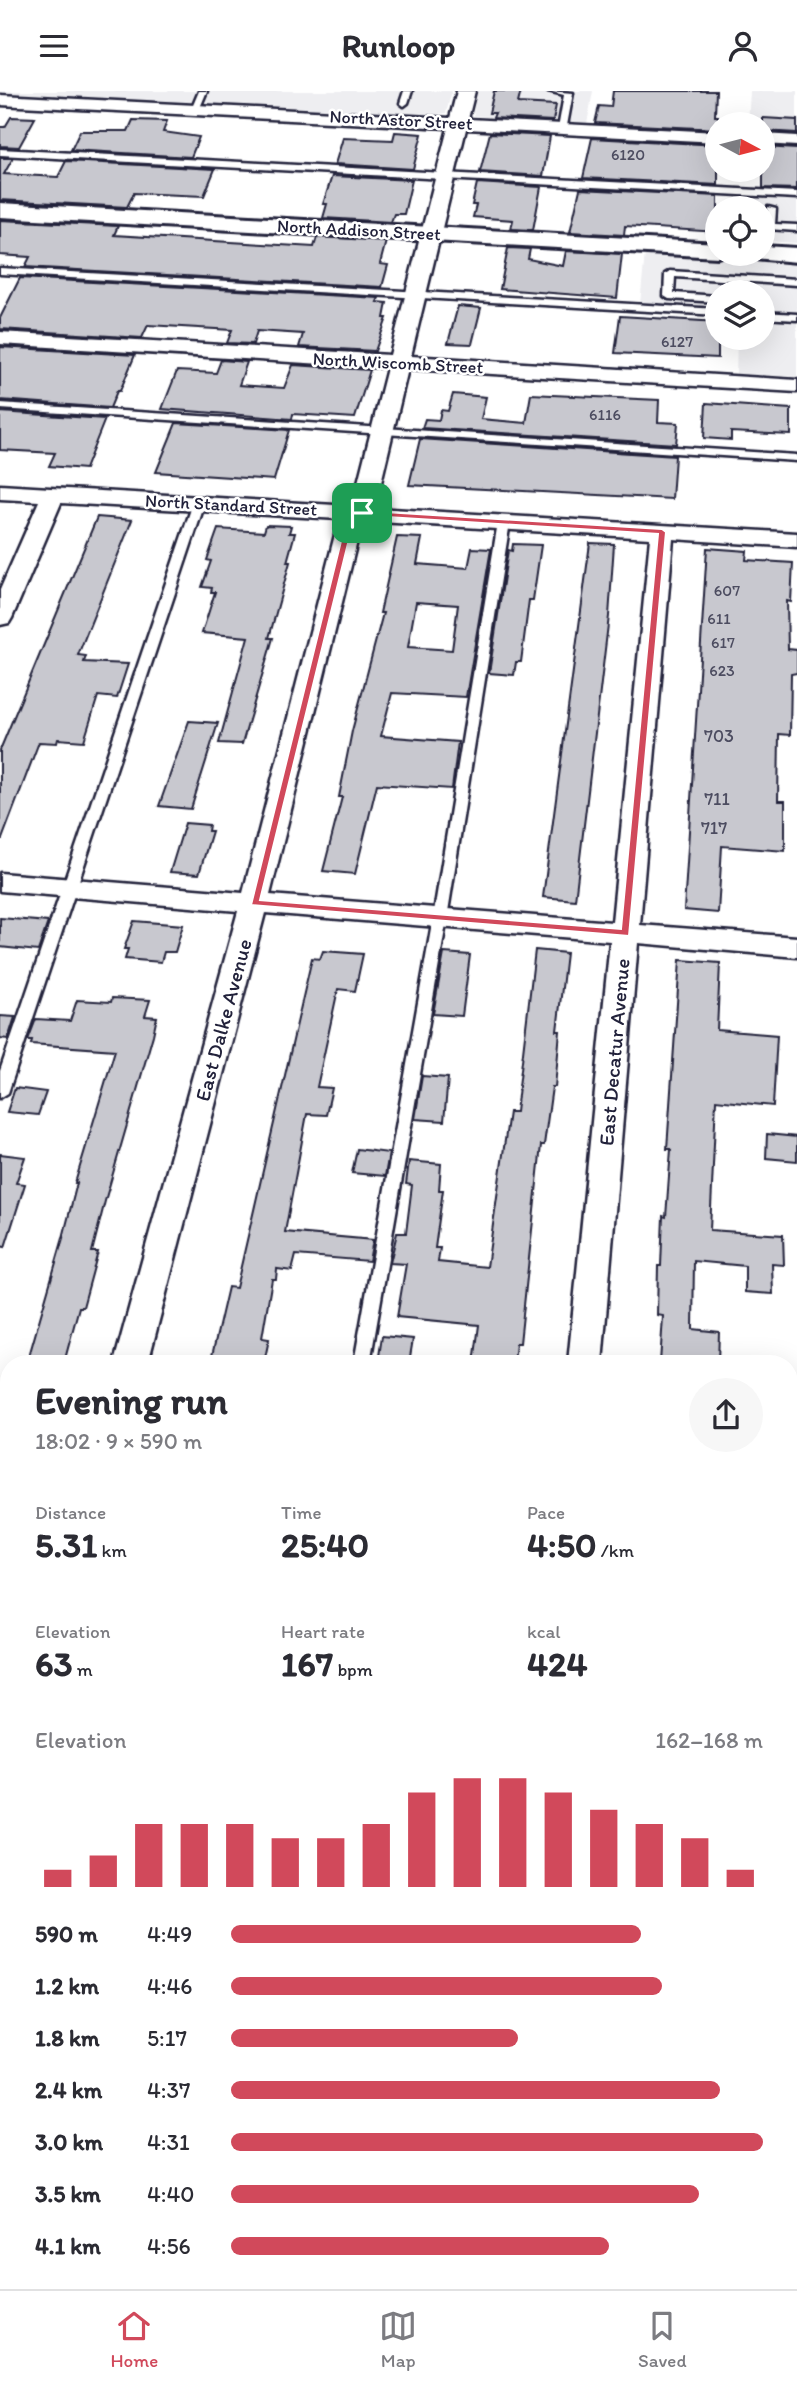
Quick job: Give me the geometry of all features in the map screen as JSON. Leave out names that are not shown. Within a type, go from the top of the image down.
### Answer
[{"type":"street","name":"East Dalke Avenue","points":[[133,1355],[357,513],[382,432],[466,91]]},
{"type":"street","name":"North Astor Street","points":[[0,100],[705,136]]},
{"type":"street","points":[[775,140],[797,141]]},
{"type":"street","name":"North Addison Street","points":[[0,210],[430,235],[672,261],[705,253]]},
{"type":"street","points":[[775,259],[795,269]]},
{"type":"street","name":"North Wiscomb Street","points":[[0,338],[797,386]]},
{"type":"street","name":"North Standard Street","points":[[0,492],[797,540]]},
{"type":"street","points":[[0,618],[53,495]]},
{"type":"street","name":"East Decatur Avenue","points":[[586,1355],[662,532]]},
{"type":"street","points":[[0,882],[797,947]]},
{"type":"lane","points":[[195,110],[203,91]]},
{"type":"lane","points":[[404,103],[408,91]]},
{"type":"lane","points":[[552,91],[569,93],[563,129]]},
{"type":"lane","points":[[0,152],[797,195]]},
{"type":"lane","points":[[775,227],[797,228]]},
{"type":"lane","points":[[705,298],[669,296],[672,261],[726,278],[795,269]]},
{"type":"lane","points":[[0,271],[705,311]]},
{"type":"lane","points":[[775,316],[797,317]]},
{"type":"lane","points":[[0,407],[797,457]]},
{"type":"lane","points":[[0,1093],[199,503]]},
{"type":"lane","points":[[363,1355],[440,918],[504,522]]},
{"type":"shaded area","points":[[2,91],[452,91],[446,113],[431,116],[11,94]]},
{"type":"shaded area","points":[[478,91],[593,91],[587,124],[475,116],[473,113]]},
{"type":"shaded area","points":[[750,91],[797,91],[797,135],[775,134],[775,112],[749,112]]},
{"type":"shaded area","points":[[775,196],[797,197],[797,243],[775,242]]},
{"type":"shaded area","points":[[645,253],[705,257],[705,266],[797,264],[797,377],[736,374],[737,350],[775,350],[775,280],[705,280],[705,307],[640,304]]},
{"type":"building","points":[[494,91],[521,91],[518,103],[556,105],[553,121],[493,118],[495,113],[489,113]]},
{"type":"building","points":[[613,91],[716,91],[715,112],[705,112],[705,128],[595,123],[599,106],[611,107]]},
{"type":"building","points":[[11,117],[35,118],[19,147],[0,146],[0,127],[5,127]]},
{"type":"building","points":[[775,119],[797,120],[797,133],[775,132]]},
{"type":"building","points":[[133,120],[167,121],[163,132],[199,137],[191,157],[71,150],[80,131],[128,131]]},
{"type":"building","points":[[395,132],[422,134],[413,169],[335,164],[343,138],[393,140]]},
{"type":"building","points":[[490,133],[550,136],[543,176],[480,172]]},
{"type":"building","points":[[592,138],[705,144],[705,182],[718,182],[718,185],[583,178]]},
{"type":"building","points":[[775,148],[797,149],[797,189],[763,188],[763,182],[775,182]]},
{"type":"building","points":[[0,158],[13,158],[4,174],[58,177],[66,161],[215,169],[204,196],[134,193],[127,207],[0,200]]},
{"type":"building","points":[[332,176],[412,180],[404,214],[394,214],[391,222],[323,218],[327,204],[323,204]]},
{"type":"building","points":[[477,183],[541,187],[533,230],[511,229],[513,220],[473,217],[476,205],[472,205]]},
{"type":"building","points":[[580,189],[718,196],[705,196],[705,231],[625,226],[624,235],[570,232]]},
{"type":"building","points":[[0,220],[118,226],[114,235],[314,247],[317,237],[386,241],[380,264],[388,265],[382,287],[25,267],[30,257],[0,255]]},
{"type":"building","points":[[508,248],[530,249],[528,259],[563,266],[566,251],[622,254],[617,298],[500,289]]},
{"type":"building","points":[[20,278],[379,298],[377,302],[387,303],[384,318],[387,318],[375,351],[299,347],[303,334],[257,331],[253,344],[227,343],[232,330],[148,325],[142,338],[0,329],[0,318]]},
{"type":"building","points":[[458,306],[481,308],[472,344],[448,343]]},
{"type":"building","points":[[620,316],[705,321],[705,350],[718,350],[718,358],[615,353]]},
{"type":"building","points":[[0,347],[135,355],[110,408],[0,400]]},
{"type":"building","points":[[221,360],[247,362],[239,385],[284,388],[293,365],[370,370],[355,418],[293,414],[292,419],[162,409],[177,371],[216,373]]},
{"type":"building","points":[[453,394],[486,397],[481,419],[526,423],[531,394],[659,400],[658,422],[678,423],[676,444],[422,428],[425,419],[439,420],[441,410],[448,411]]},
{"type":"building","points":[[706,403],[791,409],[791,435],[731,432],[731,440],[704,438]]},
{"type":"building","points":[[0,412],[105,419],[85,469],[49,466],[55,453],[0,450]]},
{"type":"building","points":[[176,423],[289,430],[274,480],[156,472]]},
{"type":"building","points":[[420,439],[675,456],[672,499],[409,485]]},
{"type":"building","points":[[97,517],[132,520],[78,655],[86,656],[84,662],[128,664],[117,698],[98,696],[84,741],[58,739],[57,743],[39,742],[0,839],[0,750]]},
{"type":"building","points":[[266,525],[291,526],[289,533],[295,533],[287,562],[290,562],[269,638],[273,638],[242,744],[219,743],[248,637],[202,633],[215,592],[211,592],[212,588],[202,587],[211,561],[207,560],[218,529],[264,532]]},
{"type":"building","points":[[397,537],[422,538],[417,564],[468,568],[472,548],[491,549],[466,697],[392,693],[381,736],[458,742],[452,789],[377,784],[355,874],[323,871],[342,797],[339,797],[352,731],[383,613],[380,613]],"holes":[[[416,602],[458,605],[452,650],[408,647]]]},
{"type":"building","points":[[590,543],[614,544],[609,616],[575,900],[543,897]]},
{"type":"building","points":[[513,544],[541,545],[533,600],[529,600],[521,662],[516,662],[514,675],[489,673],[508,550],[512,551]]},
{"type":"building","points":[[707,548],[747,551],[746,560],[793,563],[791,602],[787,601],[788,649],[797,650],[797,673],[791,674],[790,735],[779,734],[778,801],[785,801],[785,851],[722,846],[718,913],[684,910]]},
{"type":"building","points":[[189,721],[218,723],[191,809],[159,806]]},
{"type":"building","points":[[185,823],[209,825],[208,831],[212,831],[199,874],[170,872]]},
{"type":"building","points":[[0,918],[48,922],[38,951],[0,947]]},
{"type":"building","points":[[134,921],[183,925],[175,952],[164,952],[161,962],[125,959],[128,949],[124,949]]},
{"type":"building","points":[[535,950],[566,953],[557,1031],[560,1031],[555,1087],[552,1087],[544,1145],[541,1145],[520,1343],[516,1343],[515,1355],[475,1355],[479,1325],[397,1317],[406,1264],[390,1263],[397,1233],[406,1233],[412,1185],[406,1184],[409,1161],[441,1164],[439,1190],[443,1190],[435,1248],[440,1248],[438,1262],[487,1267],[509,1112],[516,1112]]},
{"type":"building","points":[[323,951],[363,954],[355,991],[338,989],[317,1087],[332,1088],[326,1115],[307,1114],[285,1232],[373,1240],[369,1261],[296,1255],[292,1271],[277,1269],[276,1279],[272,1279],[262,1338],[269,1339],[266,1355],[212,1355],[228,1287],[236,1288],[312,958],[320,959]]},
{"type":"building","points":[[444,953],[470,955],[462,1016],[433,1014]]},
{"type":"building","points":[[680,960],[720,963],[717,1030],[777,1035],[773,1106],[716,1100],[710,1230],[783,1235],[784,1265],[772,1264],[773,1294],[745,1292],[745,1266],[694,1261],[693,1329],[719,1332],[718,1355],[661,1355],[663,1316],[657,1315],[658,1266],[661,1266],[663,1216],[666,1217],[671,1149],[667,1149]]},
{"type":"building","points":[[112,998],[150,1000],[145,1016],[157,1017],[153,1035],[92,1252],[98,1252],[66,1355],[29,1355],[63,1238],[75,1183],[115,1050],[31,1044],[32,1040],[28,1040],[36,1019],[70,1021],[77,1000],[111,1002]]},
{"type":"building","points":[[0,1016],[15,1017],[8,1039],[0,1038]]},
{"type":"building","points":[[422,1076],[448,1078],[444,1121],[415,1119]]},
{"type":"building","points":[[15,1088],[46,1092],[38,1115],[7,1112]]},
{"type":"building","points":[[767,1134],[797,1137],[797,1161],[766,1158]]},
{"type":"building","points":[[357,1149],[389,1153],[385,1176],[352,1173]]},
{"type":"building","points":[[0,1154],[25,1157],[16,1183],[25,1184],[5,1247],[0,1246]]},
{"type":"building","points":[[382,1336],[413,1339],[410,1355],[379,1355]]},
{"type":"route","points":[[352,513],[362,513],[662,532],[626,933],[254,903],[352,513]]}]
